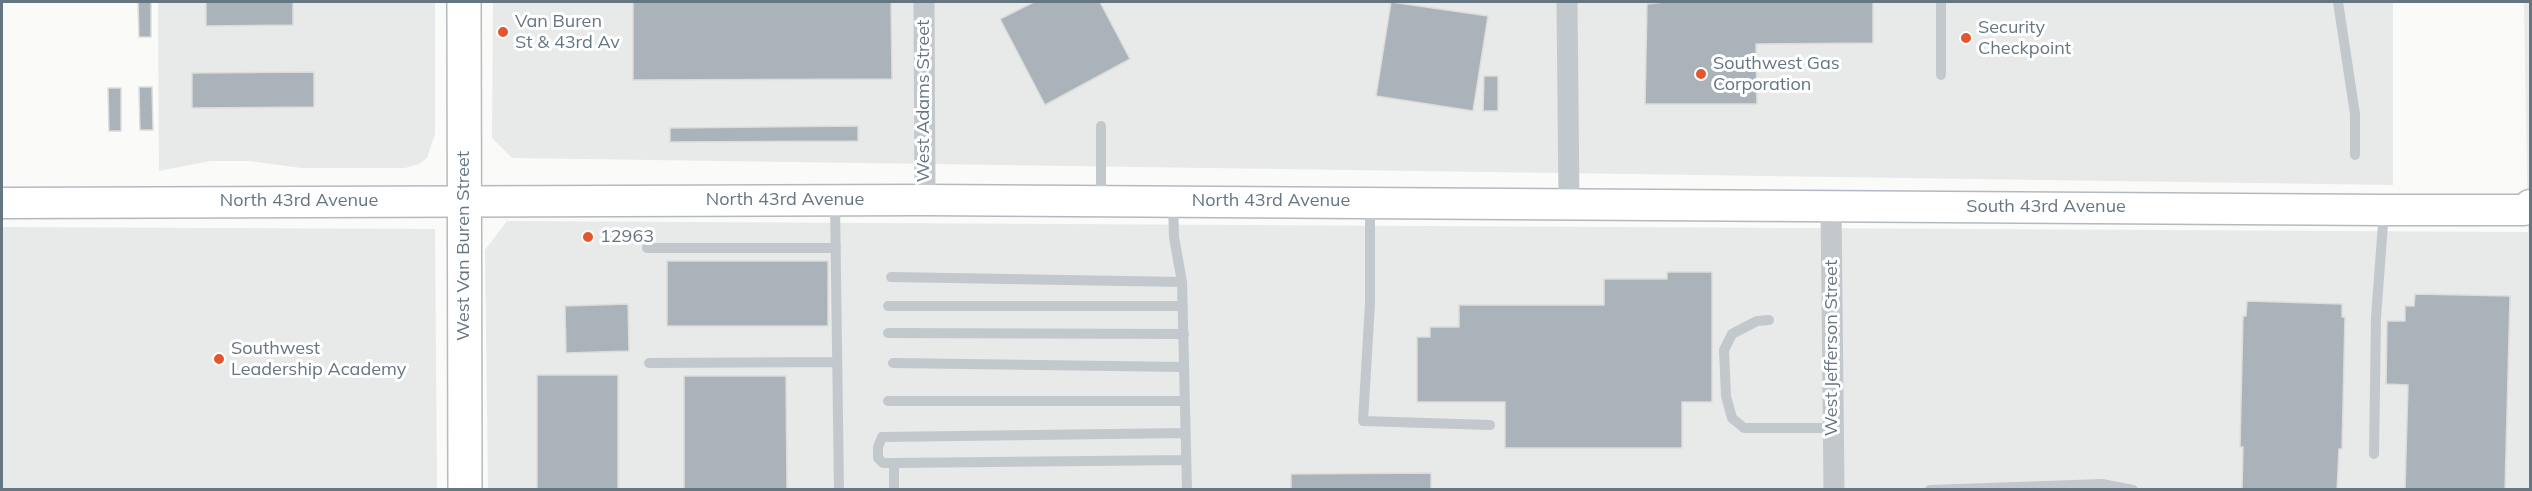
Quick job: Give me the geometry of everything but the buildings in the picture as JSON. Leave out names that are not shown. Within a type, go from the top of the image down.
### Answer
[{"type":"main road","name":"West Van Buren Street","points":[[464,2],[465,489]]},
{"type":"main road","name":"North 43rd Avenue","points":[[2,203],[835,200],[1569,203]]},
{"type":"main road","name":"South 43rd Avenue","points":[[1569,203],[2528,210]]},
{"type":"street","name":"West Adams Street","points":[[924,2],[925,200]]},
{"type":"street","points":[[1567,2],[1569,203]]},
{"type":"street","name":"West Jefferson Street","points":[[1831,206],[1834,489]]},
{"type":"lane","points":[[1941,2],[1941,75]]},
{"type":"lane","points":[[2338,2],[2355,114],[2355,154]]},
{"type":"lane","points":[[1101,126],[1101,201]]},
{"type":"lane","points":[[835,200],[839,489]]},
{"type":"lane","points":[[1173,201],[1174,237],[1182,282],[1187,489]]},
{"type":"lane","points":[[1370,202],[1370,303],[1363,421],[1490,425]]},
{"type":"lane","points":[[2374,454],[2376,317],[2384,210]]},
{"type":"lane","points":[[647,249],[836,248]]},
{"type":"lane","points":[[891,277],[1182,282]]},
{"type":"lane","points":[[888,306],[1183,306]]},
{"type":"lane","points":[[1769,320],[1757,321],[1732,334],[1724,350],[1726,396],[1732,418],[1744,428],[1833,428]]},
{"type":"lane","points":[[888,333],[1184,334]]},
{"type":"lane","points":[[648,363],[837,362]]},
{"type":"lane","points":[[893,363],[1184,367]]},
{"type":"lane","points":[[888,401],[1185,401]]},
{"type":"lane","points":[[1186,434],[882,437],[878,447],[879,462],[894,463],[1186,460]]},
{"type":"lane","points":[[894,463],[894,489]]},
{"type":"lane","points":[[1930,489],[2102,484],[2133,489]]},
{"type":"shaded area","points":[[158,2],[435,2],[435,134],[427,158],[419,164],[405,168],[301,168],[249,161],[210,161],[159,171]]},
{"type":"shaded area","points":[[493,2],[2393,2],[2393,185],[512,158],[492,138]]},
{"type":"shaded area","points":[[2524,2],[2530,2],[2530,489],[488,489],[485,250],[507,221],[2528,232]]},
{"type":"shaded area","name":"Southwest Leadership Academy","points":[[2,227],[435,229],[437,489],[2,489]]},
{"type":"place","name":"Van Buren St & 43rd Av","points":[[503,32]]},
{"type":"place","name":"Security Checkpoint","points":[[1966,38]]},
{"type":"place","name":"Southwest Gas Corporation","points":[[1701,74]]},
{"type":"place","name":"12963","points":[[588,237]]},
{"type":"place","name":"Southwest Leadership Academy","points":[[219,359]]}]
